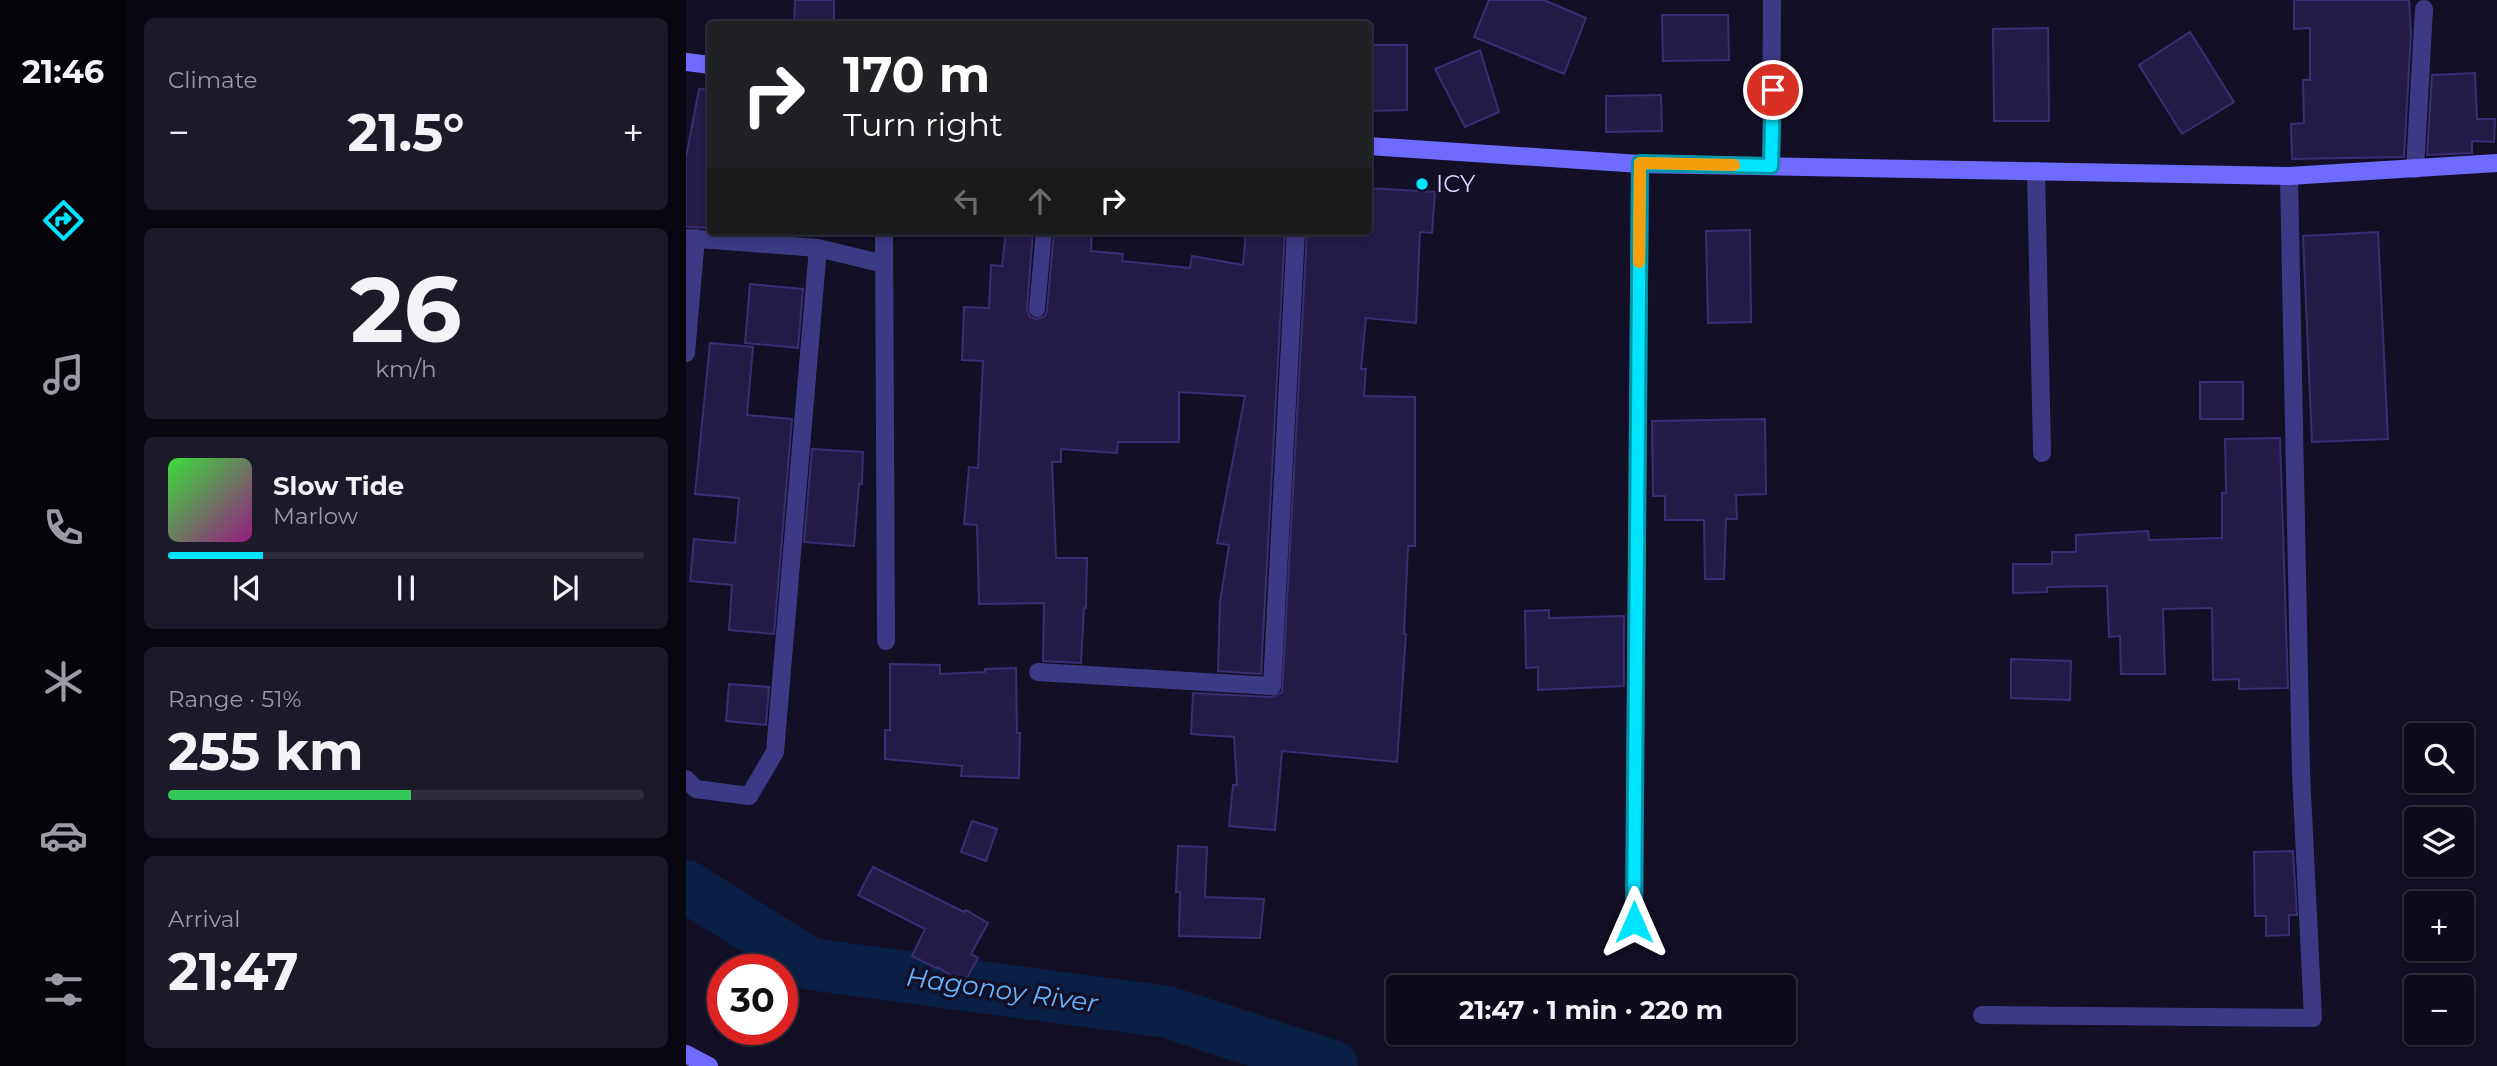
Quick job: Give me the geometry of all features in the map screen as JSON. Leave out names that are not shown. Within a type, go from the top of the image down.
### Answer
[{"type":"street","points":[[1771,166],[1772,0]]},
{"type":"street","points":[[2415,169],[2424,9]]},
{"type":"street","points":[[686,62],[707,65]]},
{"type":"street","points":[[1372,146],[1640,163],[2289,176],[2497,163]]},
{"type":"street","points":[[1634,922],[1640,163]]},
{"type":"street","points":[[2036,171],[2042,453]]},
{"type":"street","points":[[1982,1015],[2313,1018],[2301,773],[2289,176]]},
{"type":"street","points":[[884,235],[886,641]]},
{"type":"street","points":[[1038,672],[1272,686],[1296,235]]},
{"type":"street","points":[[686,354],[691,238],[818,248],[884,264]]},
{"type":"street","points":[[686,779],[696,789],[749,796],[775,752],[818,248]]},
{"type":"street","points":[[686,1054],[709,1066]]},
{"type":"lane","points":[[1037,309],[1044,235]]},
{"type":"building","points":[[795,0],[834,0],[834,21],[794,21]]},
{"type":"building","points":[[1489,0],[1544,0],[1586,18],[1564,74],[1474,37]]},
{"type":"building","points":[[2294,0],[2409,0],[2411,33],[2404,157],[2292,159],[2291,124],[2304,123],[2303,80],[2310,80],[2310,28],[2294,29]]},
{"type":"building","points":[[1662,15],[1728,15],[1729,60],[1663,61]]},
{"type":"building","points":[[2048,28],[2049,121],[1994,121],[1993,29]]},
{"type":"building","points":[[2190,32],[2234,102],[2182,134],[2139,65]]},
{"type":"building","points":[[1372,45],[1407,45],[1407,110],[1372,111]]},
{"type":"building","points":[[1480,50],[1499,112],[1465,127],[1435,69]]},
{"type":"building","points":[[2475,73],[2477,119],[2495,119],[2494,142],[2472,141],[2472,153],[2427,155],[2432,75]]},
{"type":"building","points":[[699,89],[707,90],[707,228],[686,227],[686,157]]},
{"type":"building","points":[[1661,95],[1662,131],[1606,132],[1606,96]]},
{"type":"building","points":[[1372,188],[1435,192],[1432,233],[1420,232],[1416,323],[1366,318],[1361,369],[1366,369],[1364,396],[1415,397],[1415,546],[1408,546],[1406,634],[1397,762],[1282,751],[1275,830],[1229,826],[1233,785],[1237,785],[1234,737],[1191,734],[1193,693],[1271,697],[1282,692],[1307,235],[1372,235]]},
{"type":"building","points":[[1750,230],[1751,322],[1708,323],[1706,231]]},
{"type":"building","points":[[2378,232],[2388,439],[2312,442],[2303,236]]},
{"type":"building","points":[[1006,235],[1033,235],[1027,309],[1030,317],[1037,319],[1045,316],[1047,310],[1054,235],[1092,235],[1091,251],[1123,254],[1122,261],[1190,268],[1192,256],[1243,265],[1246,235],[1285,235],[1261,674],[1218,671],[1220,602],[1229,545],[1217,543],[1245,396],[1179,392],[1179,442],[1118,442],[1117,453],[1061,449],[1061,462],[1052,462],[1056,558],[1087,558],[1081,663],[1043,661],[1044,603],[979,604],[977,525],[964,524],[969,467],[978,468],[983,361],[962,360],[964,307],[989,308],[991,265],[1002,266]]},
{"type":"building","points":[[750,284],[803,289],[798,348],[745,343]]},
{"type":"building","points":[[710,343],[753,347],[747,415],[792,419],[774,634],[729,630],[732,585],[690,581],[694,539],[735,543],[739,498],[695,494]]},
{"type":"building","points":[[2200,382],[2243,382],[2243,419],[2200,419]]},
{"type":"building","points":[[1765,419],[1766,494],[1736,495],[1737,519],[1726,519],[1724,579],[1705,579],[1704,520],[1665,520],[1665,496],[1653,496],[1652,421]]},
{"type":"building","points":[[2280,438],[2288,688],[2239,689],[2239,679],[2213,680],[2212,608],[2163,609],[2165,674],[2121,674],[2120,636],[2109,637],[2107,586],[2047,587],[2047,592],[2013,593],[2013,564],[2052,564],[2052,552],[2076,552],[2076,535],[2148,531],[2149,540],[2222,538],[2222,493],[2226,493],[2225,439]]},
{"type":"building","points":[[812,449],[863,452],[854,546],[804,542]]},
{"type":"building","points":[[1549,610],[1549,618],[1624,616],[1624,686],[1538,690],[1538,667],[1526,668],[1525,611]]},
{"type":"building","points":[[2011,659],[2071,661],[2070,700],[2011,698]]},
{"type":"building","points":[[890,664],[940,665],[940,674],[1016,668],[1017,733],[1020,733],[1019,778],[961,776],[962,766],[885,759],[885,730],[890,730]]},
{"type":"building","points":[[729,684],[769,687],[766,725],[726,721]]},
{"type":"building","points":[[972,821],[997,829],[986,861],[961,852]]},
{"type":"building","points":[[1178,846],[1207,847],[1205,897],[1264,899],[1260,938],[1179,936],[1180,892],[1176,892]]},
{"type":"building","points":[[2293,851],[2297,915],[2289,915],[2289,935],[2266,936],[2266,916],[2255,916],[2254,852]]},
{"type":"building","points":[[873,867],[988,923],[971,954],[978,958],[964,983],[912,956],[925,929],[858,895]]},
{"type":"waterway","name":"Hagonoy River","points":[[686,886],[810,964],[1167,1012],[1332,1066]]},
{"type":"slow traffic","points":[[1639,262],[1640,163],[1734,165]]},
{"type":"place","name":"ICY","points":[[1422,184]]},
{"type":"route","points":[[1634,922],[1640,163],[1771,166],[1773,90]]}]
